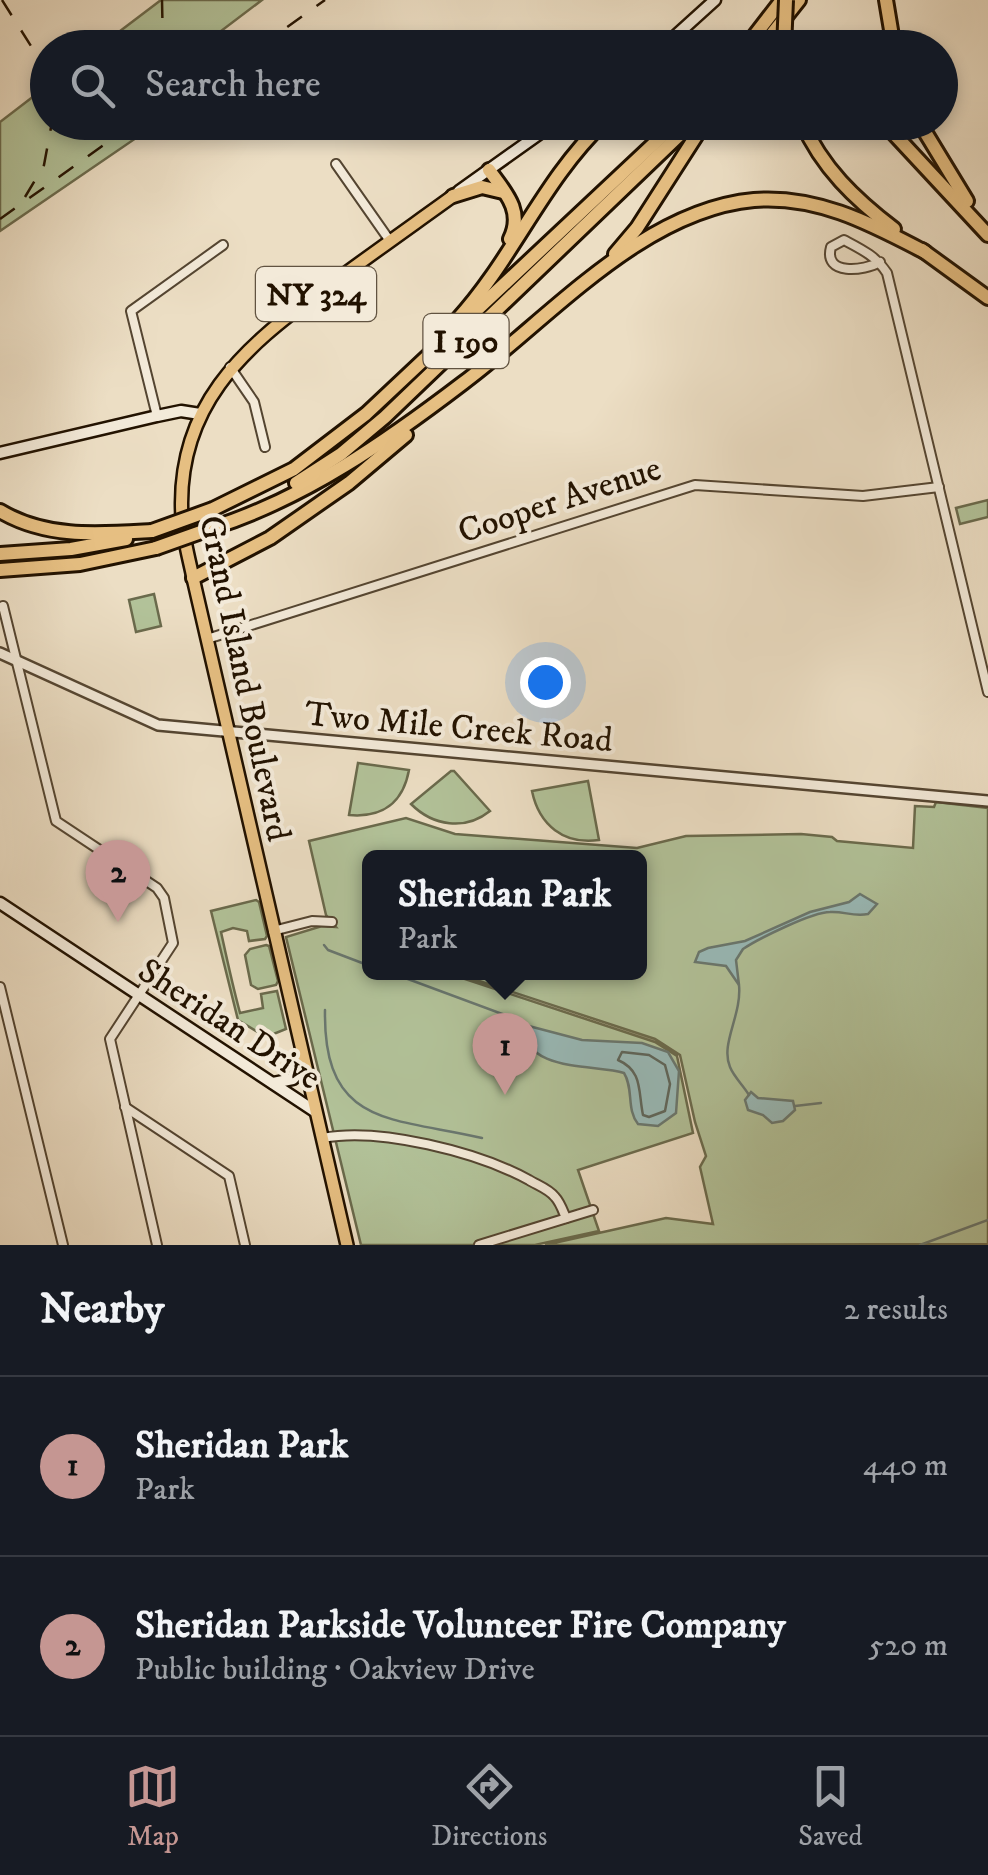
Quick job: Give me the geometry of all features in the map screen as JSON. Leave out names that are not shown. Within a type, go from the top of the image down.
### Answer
[{"type":"highway","points":[[760,30],[784,0]]},
{"type":"highway","points":[[784,0],[784,30]]},
{"type":"highway","points":[[776,30],[799,0]]},
{"type":"highway","points":[[886,0],[891,30]]},
{"type":"highway","points":[[402,380],[499,269],[564,166],[588,140]]},
{"type":"highway","name":"I 190","points":[[0,554],[103,545],[152,531],[213,510],[294,469],[366,414],[658,140]]},
{"type":"highway","name":"I 190","points":[[0,570],[80,564],[156,548],[215,527],[309,476],[385,417],[674,140]]},
{"type":"highway","points":[[585,284],[638,228],[694,140]]},
{"type":"highway","points":[[810,140],[840,182],[865,207],[988,298]]},
{"type":"highway","points":[[899,140],[986,233]]},
{"type":"highway","points":[[929,140],[986,233]]},
{"type":"highway","points":[[489,170],[515,210],[516,222],[499,269]]},
{"type":"highway","points":[[453,196],[482,187],[506,194]]},
{"type":"highway","points":[[193,578],[270,538],[350,482],[585,284],[694,214],[756,200],[784,200],[843,212],[925,252]]},
{"type":"highway","points":[[215,527],[247,516],[340,468],[463,383]]},
{"type":"highway","points":[[0,512],[42,529],[72,534],[152,531]]},
{"type":"main road","points":[[682,30],[716,0]]},
{"type":"main road","name":"Grand Island Boulevard","points":[[316,1112],[183,530],[182,496],[188,455],[200,414],[230,368],[277,322],[531,140]]},
{"type":"main road","points":[[0,453],[157,416],[200,414]]},
{"type":"main road","name":"Sheridan Drive","points":[[0,903],[316,1112],[347,1245]]},
{"type":"main road","points":[[271,1083],[293,1079],[305,1065]]},
{"type":"street","points":[[336,164],[390,241]]},
{"type":"street","points":[[880,262],[862,268],[839,268],[829,255],[831,247],[844,240],[880,262],[887,272],[988,692]]},
{"type":"street","points":[[157,416],[131,310],[224,245]]},
{"type":"street","points":[[230,368],[254,402],[265,447]]},
{"type":"street","name":"Cooper Avenue","points":[[207,638],[694,485],[864,496],[939,487]]},
{"type":"street","points":[[4,606],[56,822],[157,888],[164,898],[173,943],[110,1040],[157,1245]]},
{"type":"street","name":"Two Mile Creek Road","points":[[0,652],[158,725],[988,801]]},
{"type":"street","points":[[273,930],[312,921],[332,922]]},
{"type":"street","points":[[0,987],[63,1245]]},
{"type":"street","points":[[125,1107],[229,1176],[245,1245]]},
{"type":"street","points":[[322,1138],[352,1134],[482,1159],[552,1193],[566,1218]]},
{"type":"street","points":[[480,1245],[593,1210]]},
{"type":"green space","points":[[161,0],[262,0],[222,30],[121,30]]},
{"type":"green space","points":[[30,99],[30,140],[133,140],[0,231],[0,122]]},
{"type":"green space","points":[[988,500],[988,517],[960,524],[956,508]]},
{"type":"green space","points":[[154,594],[161,626],[136,632],[129,600]]},
{"type":"green space","points":[[358,763],[409,770],[396,800],[381,811],[349,815]]},
{"type":"green space","points":[[451,771],[490,811],[470,821],[449,823],[429,817],[411,804]]},
{"type":"green space","points":[[588,781],[599,840],[586,841],[564,836],[547,823],[532,791]]},
{"type":"green space","points":[[936,802],[988,808],[988,1244],[545,1245],[666,1218],[713,1224],[700,1167],[706,1156],[680,1055],[655,1039],[476,980],[647,980],[647,850],[362,850],[362,980],[468,980],[655,1042],[677,1056],[693,1133],[578,1170],[599,1231],[535,1245],[361,1245],[286,937],[322,926],[336,927],[326,915],[309,841],[406,818],[455,834],[637,848],[686,836],[801,834],[913,848],[915,806],[934,807]]},
{"type":"green space","points":[[256,900],[265,939],[249,941],[247,931],[233,928],[221,932],[240,1013],[263,1008],[261,994],[277,991],[286,1029],[266,1037],[238,1020],[211,911]]},
{"type":"green space","points":[[266,945],[278,981],[258,989],[251,985],[245,955],[250,949]]},
{"type":"water","points":[[860,894],[877,904],[868,914],[835,912],[811,916],[743,949],[736,960],[739,985],[726,966],[695,962],[699,952],[708,948],[745,941],[810,912],[849,902]]},
{"type":"water","points":[[525,1025],[582,1040],[642,1043],[668,1052],[679,1071],[676,1113],[658,1126],[638,1124],[624,1073],[547,1059],[527,1040]]},
{"type":"water","points":[[751,1092],[758,1098],[793,1101],[795,1110],[783,1121],[772,1123],[748,1110],[745,1100]]},
{"type":"waterway","points":[[324,945],[362,963]]},
{"type":"waterway","points":[[411,980],[525,1025]]},
{"type":"waterway","points":[[739,985],[728,1058],[749,1095]]},
{"type":"waterway","points":[[325,1010],[328,1049],[336,1077],[350,1097],[393,1119],[482,1138]]},
{"type":"waterway","points":[[795,1106],[821,1103]]},
{"type":"waterway","points":[[920,1245],[988,1220]]},
{"type":"railway","points":[[2,0],[30,44]]},
{"type":"railway","points":[[162,0],[163,30]]},
{"type":"railway","points":[[283,30],[325,0]]},
{"type":"railway","points":[[25,197],[44,165],[49,140]]},
{"type":"railway","points":[[0,219],[111,140]]},
{"type":"place","name":"Sheridan Parkside Volunteer Fire Company","points":[[118,922]]},
{"type":"place","name":"Sheridan Park","points":[[505,1095]]}]
